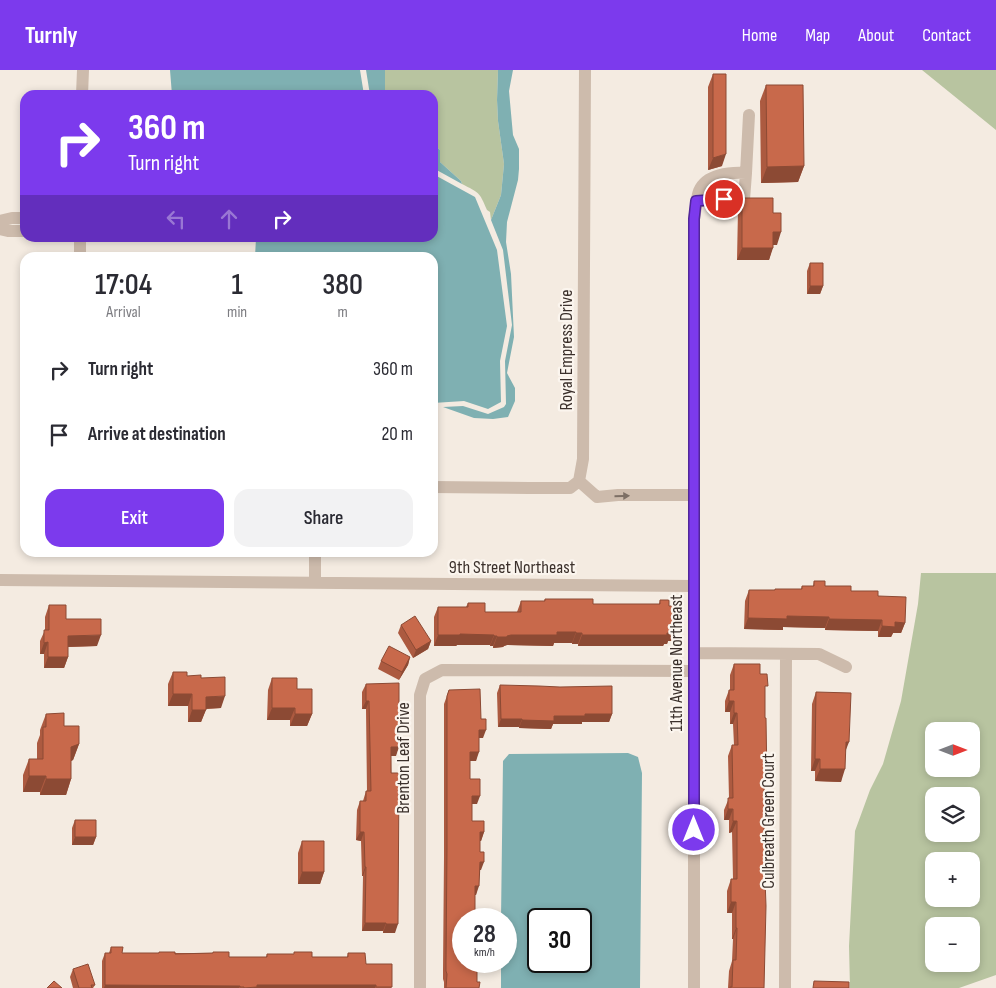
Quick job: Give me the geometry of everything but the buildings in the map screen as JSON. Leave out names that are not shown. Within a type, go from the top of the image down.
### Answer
[{"type":"street","points":[[82,90],[83,70]]},
{"type":"street","name":"Royal Empress Drive","points":[[579,481],[583,459],[585,70]]},
{"type":"street","points":[[746,173],[734,172],[707,180],[700,190],[696,201],[744,200],[746,173],[749,115]]},
{"type":"street","name":"11th Avenue Northeast","points":[[694,988],[693,586],[694,219],[696,201]]},
{"type":"street","points":[[0,221],[20,218]]},
{"type":"street","points":[[0,229],[20,231]]},
{"type":"street","points":[[438,487],[570,488],[579,481],[597,497],[694,495]]},
{"type":"street","points":[[315,557],[315,582]]},
{"type":"street","name":"9th Street Northeast","points":[[0,580],[693,586]]},
{"type":"street","points":[[694,653],[820,654],[846,667]]},
{"type":"street","name":"Culbreath Green Court","points":[[785,988],[786,654]]},
{"type":"street","name":"Brenton Leaf Drive","points":[[420,988],[420,695],[425,679],[442,670],[694,671]]},
{"type":"green space","points":[[385,70],[498,70],[498,121],[504,164],[501,195],[491,220],[490,212],[478,193],[462,184],[440,162],[440,150],[438,148],[438,90],[385,90]]},
{"type":"green space","points":[[922,70],[996,70],[996,130]]},
{"type":"green space","points":[[921,573],[996,573],[996,975],[959,988],[850,988],[849,946],[855,831],[870,790],[883,764],[901,701],[918,604]]},
{"type":"water","points":[[170,70],[360,70],[363,90],[172,90]]},
{"type":"water","points":[[366,70],[385,70],[385,90],[369,90]]},
{"type":"water","points":[[498,70],[513,70],[509,91],[513,135],[519,149],[519,169],[507,222],[506,242],[511,274],[514,337],[507,373],[515,388],[515,401],[508,417],[493,419],[474,418],[443,407],[463,406],[488,414],[504,407],[506,404],[505,361],[512,325],[503,250],[491,220],[501,195],[504,164],[498,121]]},
{"type":"water","points":[[438,148],[440,150],[440,162],[462,184],[438,171]]},
{"type":"water","points":[[438,177],[475,197],[497,250],[507,326],[500,361],[501,402],[488,409],[464,401],[438,403],[438,252],[255,252],[256,242],[438,242]]},
{"type":"water","points":[[628,753],[638,757],[642,773],[640,988],[501,988],[501,973],[517,973],[517,908],[501,908],[503,761],[509,754]]},
{"type":"route","points":[[694,830],[694,219],[696,201],[724,199]]}]
